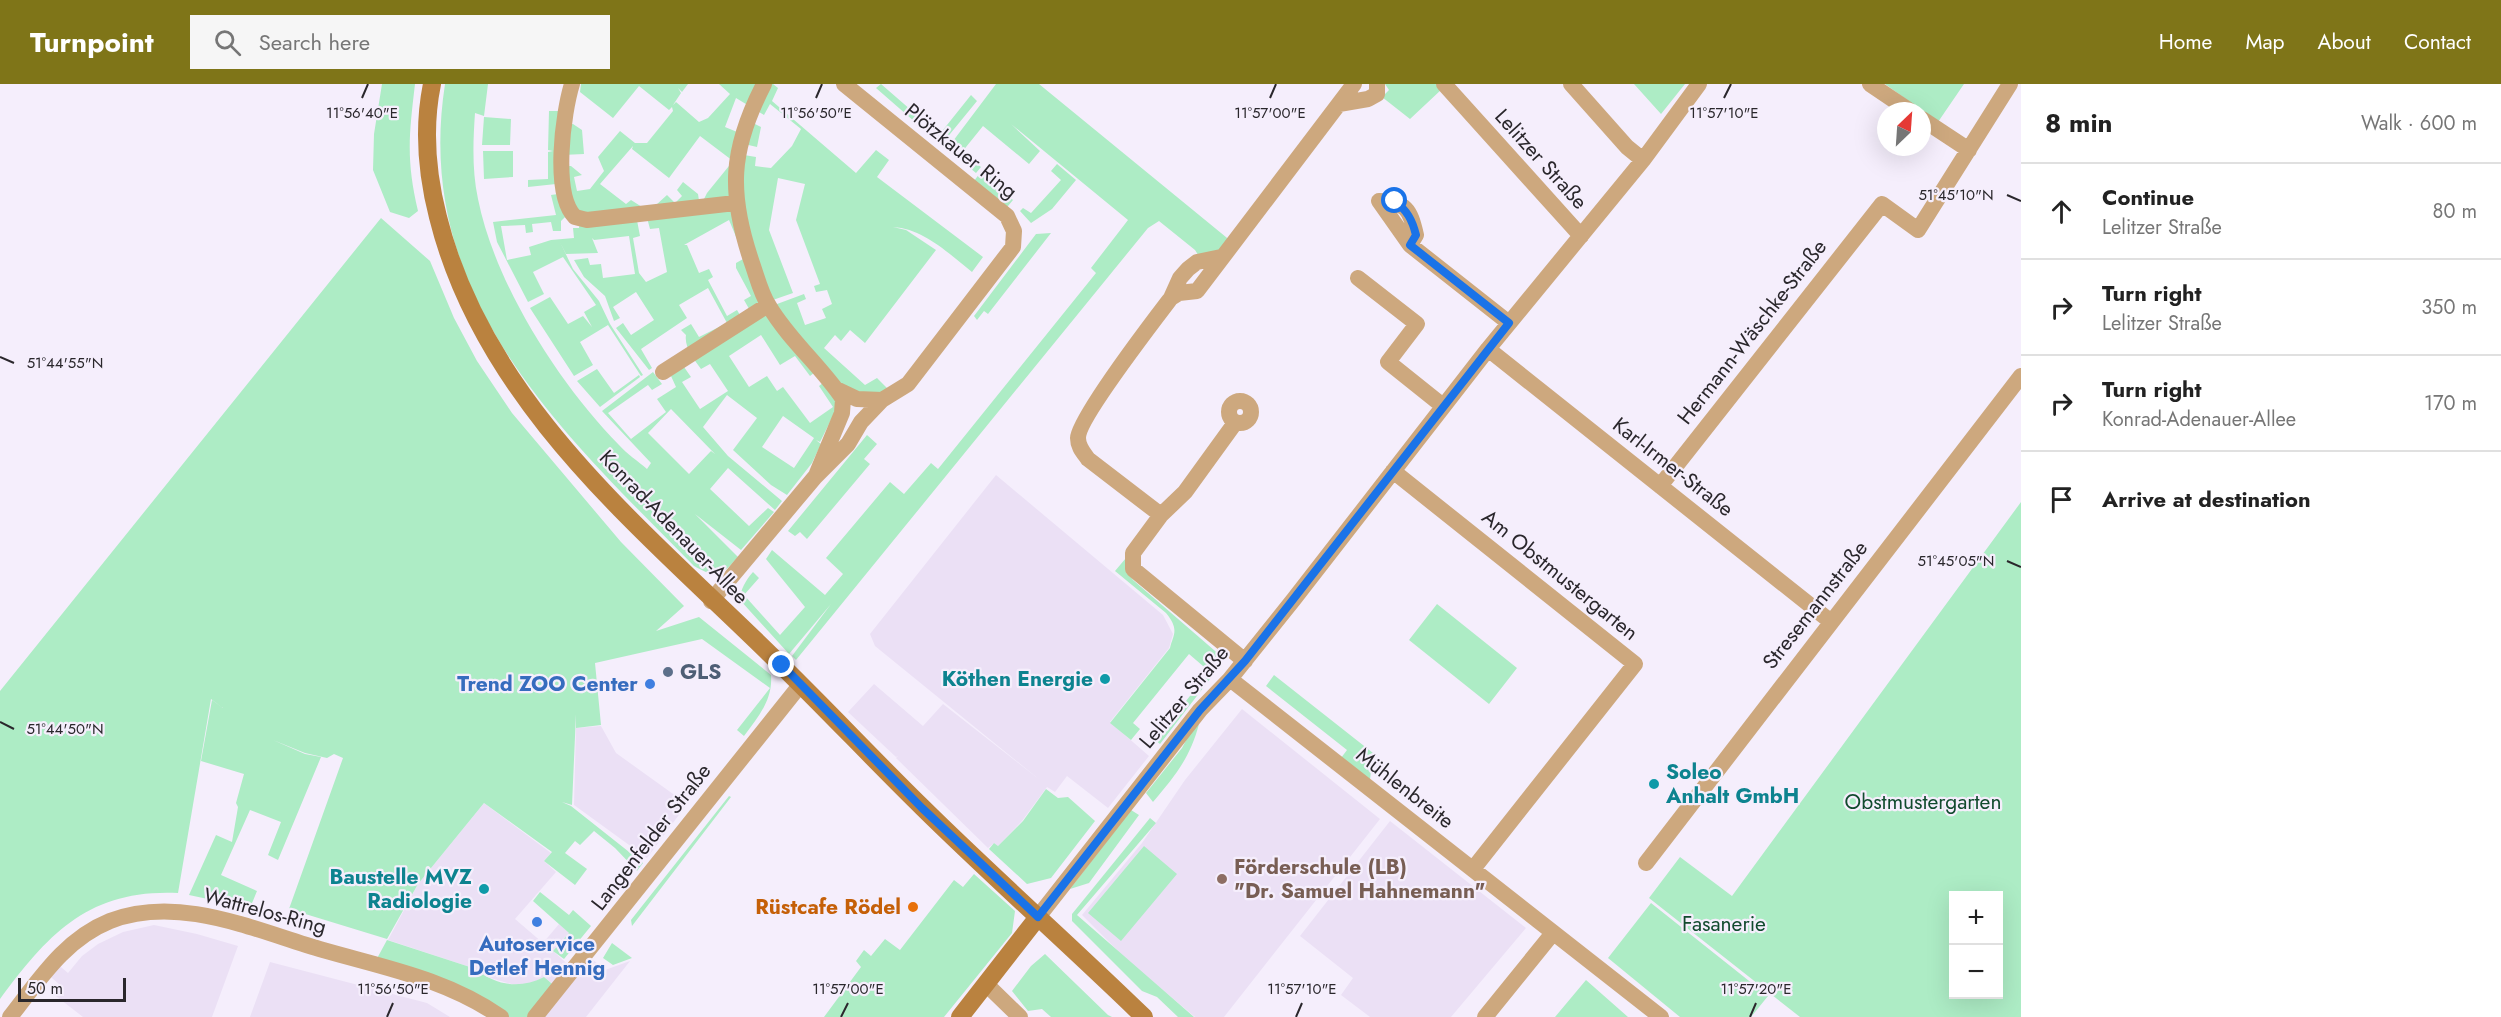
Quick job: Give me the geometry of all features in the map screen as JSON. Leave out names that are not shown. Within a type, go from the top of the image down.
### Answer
[{"type":"main road","name":"Konrad-Adenauer-Allee","points":[[432,84],[427,133],[432,193],[453,270],[469,306],[513,382],[554,436],[648,538],[711,601],[801,684],[922,808],[1144,1017]]},
{"type":"main road","name":"Lelitzer Straße","points":[[960,1017],[1038,917]]},
{"type":"street","points":[[559,84],[564,122]]},
{"type":"street","points":[[572,84],[564,122],[562,155],[566,206],[575,217],[587,220],[735,203]]},
{"type":"street","points":[[764,84],[741,135],[737,156],[735,203],[741,230],[768,304],[836,389],[853,414]]},
{"type":"street","name":"Plötzkauer Ring","points":[[711,601],[815,477],[848,444],[853,414],[908,384],[1013,247],[1014,231],[1007,216],[844,84]]},
{"type":"street","points":[[1161,515],[1088,459],[1079,447],[1078,438],[1088,414],[1171,298],[1179,293],[1197,291],[1354,84]]},
{"type":"street","points":[[1340,104],[1368,99],[1377,94],[1377,84]]},
{"type":"street","name":"Lelitzer Straße","points":[[1444,84],[1581,236]]},
{"type":"street","points":[[1571,84],[1627,147],[1643,160]]},
{"type":"street","name":"Lelitzer Straße","points":[[1038,917],[1200,710],[1245,661],[1488,349],[1643,160],[1699,84]]},
{"type":"street","points":[[1870,84],[1897,102]]},
{"type":"street","points":[[1931,125],[1969,150],[2010,84]]},
{"type":"street","name":"Hermann-Wäschke-Straße","points":[[1660,486],[1882,204],[1918,230],[1969,150]]},
{"type":"street","points":[[1410,245],[1509,323]]},
{"type":"street","points":[[1358,278],[1417,324],[1388,363],[1443,406]]},
{"type":"street","points":[[663,372],[768,304]]},
{"type":"street","name":"Karl-Irmer-Straße","points":[[1488,349],[1830,621]]},
{"type":"street","name":"Stresemannstraße","points":[[1646,863],[1830,621],[2021,376]]},
{"type":"street","points":[[836,389],[857,399],[882,400]]},
{"type":"street","points":[[1235,423],[1185,492],[1161,515],[1133,553],[1133,569],[1245,661]]},
{"type":"street","name":"Am Obstmustergarten","points":[[1394,471],[1635,664],[1473,869]]},
{"type":"street","name":"Mühlenbreite","points":[[1230,679],[1661,1017]]},
{"type":"street","name":"Langenfelder Straße","points":[[535,1017],[801,684]]},
{"type":"street","name":"Wattrelos-Ring","points":[[10,1017],[63,952],[85,933],[129,915],[163,912],[225,920],[444,984],[501,1017]]},
{"type":"street","points":[[1485,1017],[1553,933]]},
{"type":"street","points":[[986,984],[1020,1017]]},
{"type":"shaded area","name":"Köthen Energie","points":[[996,475],[1163,615],[1173,634],[1169,648],[1110,722],[1149,756],[1108,808],[1067,776],[1055,792],[1047,787],[1022,821],[998,846],[994,843],[988,848],[896,758],[898,756],[896,757],[848,712],[874,684],[923,726],[943,704],[1040,780],[875,646],[870,634]]},
{"type":"shaded area","name":"Förderschule (LB) \"Dr. Samuel Hahnemann\"","points":[[1242,709],[1380,819],[1224,1017],[1195,1017],[1126,959],[1082,915],[1142,843],[1185,780]]},
{"type":"shaded area","points":[[601,726],[616,753],[687,804],[647,858],[574,805],[576,728]]},
{"type":"shaded area","points":[[484,803],[551,853],[544,861],[556,872],[515,919],[543,943],[559,924],[569,933],[553,951],[573,969],[585,953],[605,970],[630,961],[586,1017],[536,1017],[558,988],[544,977],[529,985],[518,986],[484,976],[476,969],[388,940],[418,884]]},
{"type":"shaded area","points":[[1390,821],[1526,928],[1451,1017],[1370,1017],[1341,995],[1353,978],[1300,936]]},
{"type":"shaded area","points":[[154,925],[238,946],[212,1017],[83,1017],[52,993],[59,984],[46,973],[55,962],[68,973],[82,956],[98,944],[123,932]]},
{"type":"shaded area","points":[[270,962],[427,1003],[450,1017],[250,1017]]},
{"type":"green space","points":[[382,84],[415,84],[411,118],[410,162],[418,211],[409,218],[390,212],[373,170],[374,134]]},
{"type":"green space","points":[[445,84],[488,84],[484,116],[475,113],[474,167],[478,199],[486,231],[499,265],[532,331],[574,393],[622,448],[647,469],[651,463],[602,411],[653,372],[662,384],[652,390],[648,385],[608,413],[631,439],[666,412],[657,399],[676,387],[671,376],[684,367],[691,377],[682,382],[700,409],[728,391],[710,364],[701,369],[690,353],[686,335],[681,330],[691,324],[699,337],[727,323],[708,288],[679,305],[687,318],[641,349],[652,368],[649,370],[616,328],[623,323],[631,335],[654,320],[636,292],[613,307],[620,318],[614,321],[605,296],[584,277],[574,260],[588,258],[590,265],[601,264],[603,278],[635,274],[629,236],[594,240],[592,238],[598,253],[566,254],[560,242],[573,269],[599,301],[610,324],[643,375],[641,376],[608,325],[580,342],[593,365],[574,376],[530,308],[550,297],[568,324],[583,316],[592,327],[584,312],[596,305],[563,257],[533,272],[544,294],[528,302],[497,242],[493,222],[556,215],[551,195],[565,193],[563,166],[571,166],[582,175],[574,177],[577,191],[590,189],[604,171],[598,157],[620,131],[635,143],[647,143],[673,111],[672,107],[669,110],[639,86],[613,118],[580,92],[581,84],[688,84],[682,92],[678,88],[681,93],[673,105],[676,102],[699,122],[708,118],[730,94],[719,84],[773,84],[778,88],[772,101],[856,173],[876,150],[889,160],[877,177],[983,257],[972,272],[925,237],[915,232],[893,227],[906,230],[936,250],[865,343],[850,330],[841,341],[835,335],[824,348],[865,385],[877,378],[892,393],[837,408],[820,442],[816,440],[821,444],[812,463],[787,495],[771,485],[733,450],[757,418],[727,395],[703,427],[728,456],[782,501],[775,510],[728,468],[710,489],[749,526],[768,508],[774,512],[741,550],[695,514],[738,557],[722,572],[708,573],[694,566],[594,463],[548,410],[507,354],[474,294],[451,230],[441,160]],"holes":[[[736,98],[764,115],[770,104],[801,129],[792,146],[771,168],[755,166],[756,157],[738,154],[740,143],[757,147],[761,127],[747,120],[742,134],[725,127]],[[700,136],[733,161],[707,193],[700,207],[698,194],[683,182],[677,190],[682,196],[675,203],[667,195],[646,214],[650,229],[659,228],[667,272],[646,282],[639,273],[633,238],[640,236],[636,215],[642,207],[631,200],[626,204],[600,184],[633,146],[632,149],[669,178]],[[778,178],[805,184],[796,220],[820,284],[814,286],[816,292],[827,290],[832,304],[822,309],[826,318],[805,325],[797,303],[806,299],[804,294],[769,307],[767,302],[793,293],[769,230]],[[570,212],[580,219],[579,228],[573,228],[574,238],[551,240],[529,247],[531,255],[507,260],[501,226],[525,225],[526,233],[533,232],[532,224],[551,222],[553,231],[561,231],[561,221]],[[729,220],[745,258],[736,263],[736,268],[751,296],[744,300],[752,314],[743,320],[737,310],[727,316],[708,280],[713,277],[709,269],[699,273],[687,245],[684,245]],[[761,335],[780,365],[795,356],[810,376],[819,369],[828,379],[819,386],[833,407],[810,423],[783,387],[777,391],[767,376],[749,387],[729,356]],[[671,409],[715,454],[711,451],[689,474],[648,433]],[[783,416],[814,438],[794,468],[762,447]]]},
{"type":"green space","points":[[881,84],[919,117],[915,122],[876,88]]},
{"type":"green space","points":[[996,84],[1039,84],[1232,242],[1202,261],[1195,250],[1159,221],[1148,228],[796,660],[792,656],[831,604],[789,654],[740,600],[742,589],[750,575],[753,572],[759,578],[744,595],[780,635],[805,607],[766,559],[772,550],[825,595],[843,574],[826,558],[890,482],[904,494],[931,463],[938,469],[1096,273],[1091,268],[1128,220],[1011,124],[1040,151],[1029,164],[983,126],[962,152],[981,167],[976,173],[947,149]]},
{"type":"green space","points":[[1385,84],[1437,84],[1442,89],[1410,119],[1382,97],[1389,90]]},
{"type":"green space","points":[[1634,84],[1685,84],[1661,114]]},
{"type":"green space","points":[[1885,84],[1964,84],[1938,122],[1931,117],[1931,102],[1910,102]]},
{"type":"green space","points":[[971,95],[977,101],[941,145],[935,140]]},
{"type":"green space","points":[[549,111],[562,111],[564,125],[573,124],[582,130],[584,154],[562,155],[556,184],[528,187],[528,180],[548,179],[548,152],[553,151],[548,150]]},
{"type":"green space","points":[[484,117],[511,119],[510,145],[482,145]]},
{"type":"green space","points":[[483,151],[513,151],[513,177],[484,179]]},
{"type":"green space","points":[[1057,164],[1076,180],[1052,209],[1031,223],[1020,211],[1023,208],[1031,213],[1061,180],[1051,171]]},
{"type":"green space","points":[[983,169],[1008,189],[1006,194],[1013,200],[1003,212],[971,185]]},
{"type":"green space","points":[[381,218],[430,261],[454,318],[477,361],[512,413],[621,542],[684,606],[656,631],[699,617],[771,675],[770,692],[764,708],[744,736],[737,730],[770,688],[702,639],[595,663],[601,725],[576,728],[576,714],[572,805],[562,802],[571,806],[643,863],[637,871],[615,848],[594,831],[580,845],[575,841],[565,853],[587,869],[575,885],[544,861],[552,852],[484,803],[418,884],[387,939],[289,909],[343,758],[334,754],[327,758],[305,753],[273,740],[305,754],[321,757],[278,860],[268,855],[281,822],[250,810],[221,875],[257,891],[250,908],[189,895],[216,835],[232,842],[238,807],[236,803],[244,774],[201,761],[212,700],[223,708],[211,699],[178,893],[147,894],[95,907],[54,935],[0,999],[0,691]]},
{"type":"green space","points":[[1051,233],[988,314],[984,311],[977,320],[974,316],[1036,234]]},
{"type":"green space","points":[[597,369],[614,393],[639,375],[640,377],[600,407],[577,381]]},
{"type":"green space","points":[[867,435],[877,444],[864,459],[870,464],[807,539],[800,532],[795,536],[788,531]]},
{"type":"green space","name":"Obstmustergarten","points":[[2021,502],[2021,1017],[1800,1017],[1649,898],[1680,857],[1732,896]]},
{"type":"green space","points":[[1126,558],[1126,570],[1133,580],[1222,657],[1210,672],[1189,654],[1133,723],[1140,729],[1131,740],[1110,723],[1170,648],[1174,628],[1166,613],[1115,571]]},
{"type":"green space","points":[[1437,604],[1517,668],[1489,704],[1409,640]]},
{"type":"green space","points":[[1209,672],[1213,675],[1160,744],[1155,740]]},
{"type":"green space","points":[[1274,675],[1373,753],[1370,780],[1341,758],[1347,750],[1266,686]]},
{"type":"green space","points":[[1199,724],[1181,766],[1153,802],[1146,793],[1182,748],[1192,729]]},
{"type":"green space","points":[[1046,789],[1058,798],[1068,797],[1095,821],[1051,878],[1027,884],[989,849],[994,843],[998,846],[1023,821]]},
{"type":"green space","points":[[729,796],[731,797],[632,926],[631,920]]},
{"type":"green space","points":[[1131,810],[1139,815],[1089,883],[1070,889]]},
{"type":"green space","points":[[1150,818],[1156,823],[1077,915],[1194,1017],[1178,1017],[1157,997],[1142,991],[1072,921],[1072,914]]},
{"type":"green space","points":[[1144,846],[1177,874],[1121,941],[1088,913]]},
{"type":"green space","points":[[974,874],[1015,911],[1012,933],[944,1017],[824,1017],[861,967],[856,961],[864,950],[871,956],[885,939],[900,950],[954,880],[963,887]]},
{"type":"green space","points":[[540,892],[569,915],[573,910],[591,926],[564,959],[553,951],[569,933],[533,901]]},
{"type":"green space","points":[[1651,903],[1768,996],[1751,1017],[1680,1017],[1608,958]]},
{"type":"green space","points":[[387,940],[476,969],[500,982],[518,984],[544,977],[557,988],[535,1017],[502,1017],[374,964]]},
{"type":"green space","points":[[612,943],[632,958],[613,965],[603,958]]},
{"type":"green space","points":[[1045,954],[1112,1017],[1051,1017],[1042,1009],[1028,1011],[1012,991],[1031,966]]},
{"type":"green space","points":[[1586,980],[1628,1017],[1555,1017]]},
{"type":"place","name":"GLS","points":[[668,672]]},
{"type":"place","name":"Köthen Energie","points":[[1105,679]]},
{"type":"place","name":"Trend ZOO Center","points":[[650,684]]},
{"type":"place","name":"Soleo Anhalt GmbH","points":[[1654,784]]},
{"type":"place","name":"Förderschule (LB) \"Dr. Samuel Hahnemann\"","points":[[1222,879]]},
{"type":"place","name":"Baustelle MVZ Radiologie","points":[[484,889]]},
{"type":"place","name":"Rüstcafe Rödel","points":[[913,907]]},
{"type":"place","name":"Autoservice Detlef Hennig","points":[[537,922]]},
{"type":"route","points":[[782,665],[922,808],[1038,917],[1200,710],[1230,679],[1294,599],[1509,323],[1410,245],[1416,235],[1413,223],[1407,210],[1395,201]]},
{"type":"park label","name":"Fasanerie","points":[[1724,924]]}]
